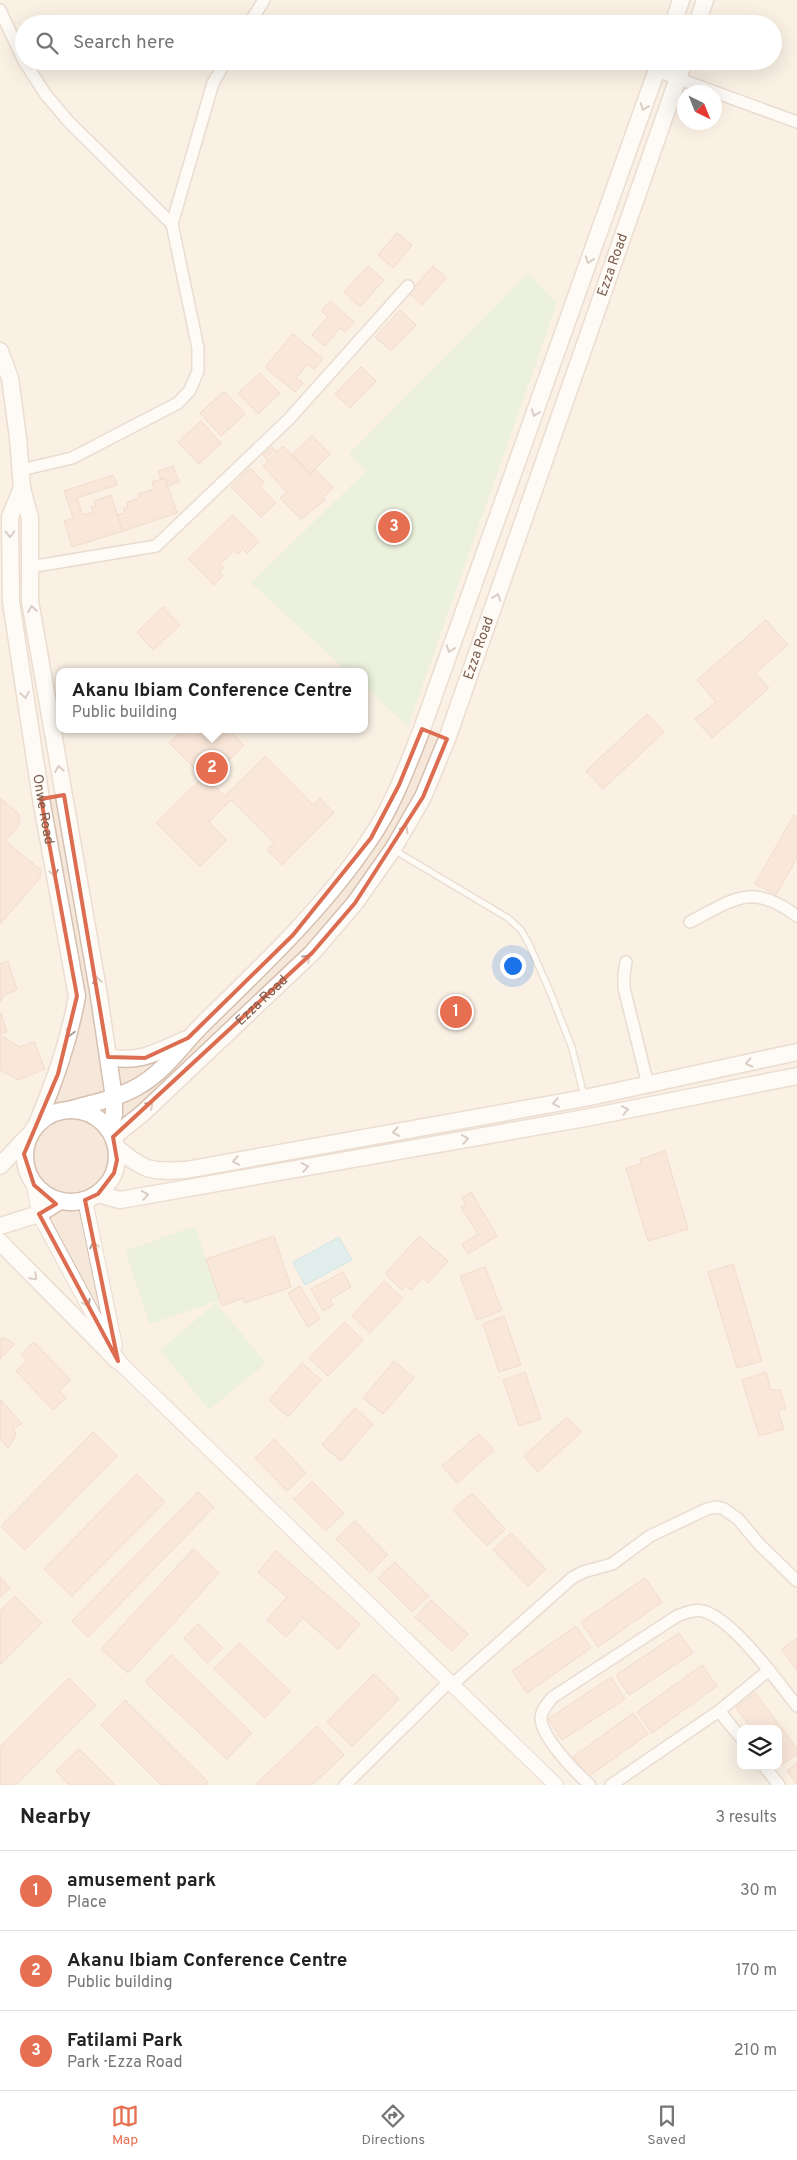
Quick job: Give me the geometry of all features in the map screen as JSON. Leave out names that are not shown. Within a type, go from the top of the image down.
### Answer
[{"type":"main road","points":[[676,15],[681,0]]},
{"type":"main road","points":[[700,15],[705,0]]},
{"type":"main road","name":"Ezza Road","points":[[69,1110],[114,1098],[138,1087],[161,1070],[188,1038],[293,936],[371,838],[399,785],[422,730],[657,70]]},
{"type":"main road","name":"Ezza Road","points":[[113,1138],[312,953],[355,904],[393,849],[423,796],[447,739],[681,70]]},
{"type":"main road","name":"Onwe Road","points":[[0,351],[10,378],[22,488],[30,518],[30,601],[98,990],[114,1098],[113,1138]]},
{"type":"main road","name":"Onwe Road","points":[[22,488],[10,517],[11,602],[41,799],[77,996],[72,1026],[58,1074],[34,1129]]},
{"type":"main road","points":[[422,730],[447,739]]},
{"type":"main road","points":[[41,799],[64,795]]},
{"type":"main road","points":[[108,1057],[123,1060],[145,1058],[188,1038]]},
{"type":"main road","points":[[0,1166],[34,1129],[54,1113],[69,1110],[84,1112],[98,1118],[137,1165],[160,1171],[186,1170],[585,1098],[797,1052]]},
{"type":"main road","points":[[34,1129],[24,1154],[28,1176],[34,1185],[46,1195],[60,1201],[72,1202],[92,1197],[120,1200],[591,1117],[797,1076]]},
{"type":"main road","points":[[92,1197],[107,1184],[114,1173],[117,1160],[113,1138]]},
{"type":"main road","points":[[0,1226],[39,1214],[60,1201]]},
{"type":"main road","points":[[0,1242],[118,1361]]},
{"type":"street","points":[[255,15],[264,0]]},
{"type":"street","points":[[0,10],[15,42]]},
{"type":"street","points":[[30,70],[46,95],[69,122],[172,224]]},
{"type":"street","points":[[21,470],[72,458],[178,403],[190,390],[198,371],[198,348],[172,224],[213,83],[221,70]]},
{"type":"street","points":[[666,70],[679,77],[797,122]]},
{"type":"street","points":[[30,567],[156,546],[289,419],[408,286]]},
{"type":"street","points":[[690,922],[726,903],[749,895],[784,907],[797,916]]},
{"type":"street","points":[[626,962],[624,988],[648,1085]]},
{"type":"street","points":[[34,1185],[39,1214],[118,1361],[556,1785]]},
{"type":"street","points":[[92,1197],[118,1361]]},
{"type":"street","points":[[345,1785],[451,1682],[572,1578],[583,1572],[612,1564],[650,1536],[707,1509],[717,1507],[724,1509],[738,1519],[759,1544],[797,1580]]},
{"type":"street","points":[[590,1785],[557,1750],[542,1725],[541,1716],[545,1706],[553,1697],[677,1616],[692,1611],[702,1611],[713,1616],[750,1647],[797,1706]]},
{"type":"street","points":[[610,1785],[719,1711],[769,1670]]},
{"type":"street","points":[[719,1711],[737,1733]]},
{"type":"street","points":[[767,1770],[779,1785]]},
{"type":"lane","points":[[393,849],[508,918],[521,930],[540,969],[572,1048],[585,1098]]},
{"type":"highlighted area","points":[[422,729],[447,739],[423,797],[355,903],[312,953],[113,1137],[117,1160],[114,1173],[98,1194],[85,1200],[118,1361],[39,1214],[56,1204],[34,1185],[24,1154],[58,1074],[77,996],[41,799],[64,795],[108,1057],[145,1058],[188,1038],[293,935],[371,838],[399,785]]},
{"type":"shaded area","points":[[0,0],[797,0],[797,1785],[0,1785]]},
{"type":"green space","points":[[528,273],[557,303],[408,727],[368,690],[368,668],[344,668],[251,583],[366,471],[349,454]]},
{"type":"green space","points":[[195,1226],[220,1300],[150,1324],[125,1251]]},
{"type":"green space","points":[[216,1303],[266,1363],[209,1410],[160,1350]]},
{"type":"water","points":[[339,1237],[352,1260],[305,1285],[293,1262]]},
{"type":"building","points":[[397,233],[412,245],[393,268],[378,255]]},
{"type":"building","points":[[368,266],[384,280],[360,307],[344,292]]},
{"type":"building","points":[[433,266],[446,278],[422,305],[409,293]]},
{"type":"building","points":[[330,301],[354,322],[345,332],[340,328],[325,346],[312,335],[328,317],[321,311]]},
{"type":"building","points":[[400,310],[416,325],[391,351],[375,337]]},
{"type":"building","points":[[293,334],[323,359],[314,369],[308,364],[296,378],[303,383],[295,392],[265,367]]},
{"type":"building","points":[[361,367],[376,381],[350,408],[335,394]]},
{"type":"building","points":[[260,373],[280,393],[258,414],[238,393]]},
{"type":"building","points":[[224,391],[245,414],[221,436],[200,413]]},
{"type":"building","points":[[201,421],[221,443],[199,464],[178,442]]},
{"type":"building","points":[[312,436],[330,454],[310,474],[292,455]]},
{"type":"building","points":[[283,446],[310,474],[315,469],[333,488],[323,497],[325,500],[301,519],[280,498],[287,492],[263,466],[268,461],[263,455],[272,447],[277,452]]},
{"type":"building","points":[[173,466],[179,482],[168,486],[165,478],[161,479],[158,471]]},
{"type":"building","points":[[250,468],[264,482],[260,487],[276,503],[261,517],[231,487]]},
{"type":"building","points":[[113,475],[117,485],[77,498],[83,515],[93,512],[91,507],[96,506],[94,501],[111,495],[123,531],[72,547],[64,521],[73,518],[64,491]]},
{"type":"building","points":[[165,478],[177,513],[123,531],[117,515],[125,513],[123,509],[128,507],[127,502],[139,498],[138,494],[154,489],[152,482]]},
{"type":"building","points":[[233,515],[259,542],[247,553],[243,549],[238,554],[234,551],[220,564],[224,568],[219,572],[223,576],[214,585],[188,559]]},
{"type":"building","points":[[163,607],[180,625],[153,650],[137,632]]},
{"type":"building","points":[[766,620],[788,645],[755,673],[769,688],[712,738],[695,719],[716,702],[697,680]]},
{"type":"building","points":[[647,714],[664,732],[603,789],[586,771]]},
{"type":"building","points":[[179,733],[232,733],[244,745],[209,780],[225,796],[265,756],[313,805],[320,798],[334,813],[282,865],[267,850],[274,843],[231,800],[209,822],[227,840],[200,867],[156,823],[203,777],[169,743]]},
{"type":"building","points":[[0,798],[19,814],[19,825],[5,841],[41,870],[40,878],[0,924]]},
{"type":"building","points":[[794,815],[797,817],[797,858],[776,895],[755,884]]},
{"type":"building","points":[[8,961],[17,990],[4,995],[0,1002],[0,964]]},
{"type":"building","points":[[0,1014],[7,1032],[0,1034]]},
{"type":"building","points":[[0,1035],[20,1047],[34,1042],[45,1069],[18,1080],[0,1070]]},
{"type":"building","points":[[665,1151],[688,1229],[648,1241],[626,1168],[641,1164],[640,1159]]},
{"type":"building","points":[[471,1192],[497,1236],[468,1254],[462,1244],[478,1234],[461,1207],[466,1204],[462,1198]]},
{"type":"building","points":[[274,1236],[291,1287],[245,1303],[243,1298],[222,1306],[206,1259]]},
{"type":"building","points":[[419,1236],[448,1261],[428,1283],[422,1278],[411,1290],[406,1286],[402,1290],[385,1274]]},
{"type":"building","points":[[733,1264],[762,1361],[737,1368],[708,1272]]},
{"type":"building","points":[[485,1267],[502,1310],[477,1320],[460,1276]]},
{"type":"building","points":[[343,1272],[351,1287],[330,1299],[333,1305],[323,1311],[311,1289]]},
{"type":"building","points":[[384,1281],[403,1298],[370,1333],[352,1316]]},
{"type":"building","points":[[300,1286],[320,1319],[308,1327],[288,1293]]},
{"type":"building","points":[[504,1316],[521,1365],[499,1372],[483,1324]]},
{"type":"building","points":[[345,1322],[363,1340],[328,1376],[309,1358]]},
{"type":"building","points":[[5,1338],[15,1344],[0,1359],[0,1339]]},
{"type":"building","points":[[34,1342],[71,1380],[59,1391],[66,1398],[53,1410],[16,1371],[27,1361],[21,1354]]},
{"type":"building","points":[[394,1361],[414,1378],[383,1414],[363,1398]]},
{"type":"building","points":[[302,1363],[321,1380],[288,1417],[269,1400]]},
{"type":"building","points":[[525,1372],[541,1419],[519,1426],[503,1380]]},
{"type":"building","points":[[766,1372],[771,1390],[780,1390],[786,1408],[778,1411],[784,1429],[759,1436],[742,1380]]},
{"type":"building","points":[[0,1399],[22,1424],[13,1428],[16,1435],[8,1448],[0,1439]]},
{"type":"building","points":[[355,1408],[373,1424],[341,1461],[322,1445]]},
{"type":"building","points":[[567,1417],[581,1432],[538,1472],[524,1456]]},
{"type":"building","points":[[93,1432],[117,1456],[25,1550],[1,1526]]},
{"type":"building","points":[[479,1434],[494,1450],[457,1483],[442,1466]]},
{"type":"building","points":[[274,1439],[306,1473],[287,1491],[255,1458]]},
{"type":"building","points":[[137,1474],[165,1502],[72,1596],[44,1569]]},
{"type":"building","points":[[312,1481],[344,1513],[326,1531],[294,1499]]},
{"type":"building","points":[[198,1492],[214,1507],[88,1637],[72,1621]]},
{"type":"building","points":[[472,1493],[505,1529],[487,1546],[453,1510]]},
{"type":"building","points":[[355,1521],[388,1555],[370,1573],[336,1539]]},
{"type":"building","points":[[511,1533],[546,1569],[528,1586],[493,1550]]},
{"type":"building","points":[[193,1549],[219,1573],[128,1673],[101,1649]]},
{"type":"building","points":[[276,1551],[360,1624],[338,1649],[303,1618],[286,1637],[267,1620],[287,1597],[258,1572]]},
{"type":"building","points":[[395,1562],[429,1596],[412,1612],[378,1578]]},
{"type":"building","points":[[0,1577],[10,1588],[0,1597]]},
{"type":"building","points":[[645,1578],[662,1602],[598,1647],[581,1622]]},
{"type":"building","points":[[15,1596],[42,1623],[0,1665],[0,1611]]},
{"type":"building","points":[[431,1600],[468,1634],[452,1651],[415,1617]]},
{"type":"building","points":[[198,1624],[223,1648],[207,1663],[184,1638]]},
{"type":"building","points":[[576,1626],[591,1648],[527,1693],[512,1671]]},
{"type":"building","points":[[679,1633],[693,1653],[629,1695],[616,1675]]},
{"type":"building","points":[[797,1638],[797,1671],[782,1649]]},
{"type":"building","points":[[239,1643],[290,1691],[265,1718],[214,1669]]},
{"type":"building","points":[[171,1655],[252,1733],[227,1759],[145,1682]]},
{"type":"building","points":[[702,1665],[717,1686],[652,1733],[637,1712]]},
{"type":"building","points":[[374,1674],[399,1699],[352,1747],[327,1722]]},
{"type":"building","points":[[611,1677],[625,1699],[562,1740],[548,1719]]},
{"type":"building","points":[[69,1678],[96,1705],[16,1785],[0,1785],[0,1747]]},
{"type":"building","points":[[755,1693],[779,1725],[749,1725],[736,1708]]},
{"type":"building","points":[[125,1700],[208,1782],[205,1785],[161,1785],[101,1725]]},
{"type":"building","points":[[633,1713],[648,1734],[588,1777],[573,1757]]},
{"type":"building","points":[[317,1726],[344,1755],[312,1785],[255,1785]]},
{"type":"building","points":[[782,1729],[797,1749],[797,1754],[782,1765]]},
{"type":"building","points":[[79,1749],[115,1785],[69,1785],[56,1771]]},
{"type":"building","points":[[797,1763],[797,1784],[787,1771]]},
{"type":"place","name":"Fatilami Park","points":[[394,527]]},
{"type":"place","name":"Akanu Ibiam Conference Centre","points":[[212,768]]},
{"type":"place","name":"amusement park","points":[[456,1012]]}]
